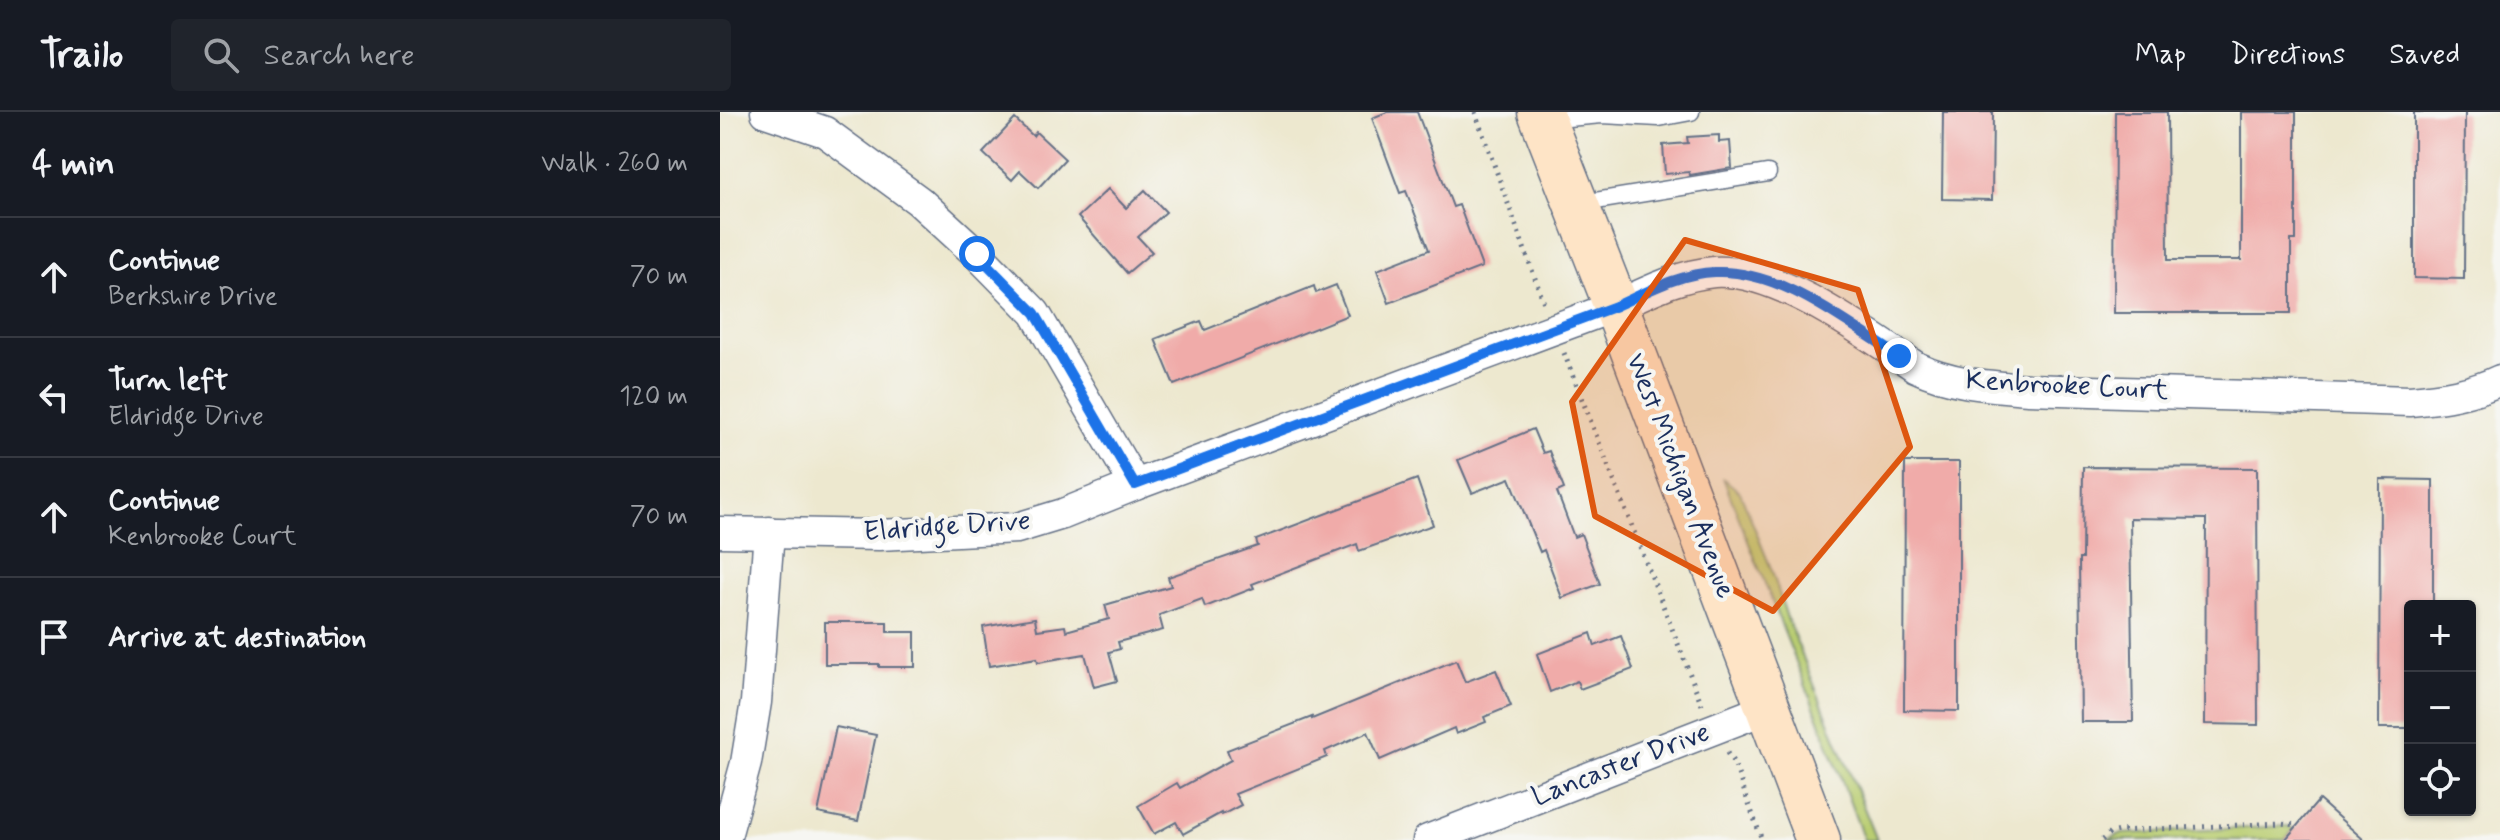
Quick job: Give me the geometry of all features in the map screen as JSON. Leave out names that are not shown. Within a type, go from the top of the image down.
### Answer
[{"type":"street","points":[[766,112],[825,132],[919,201],[977,254],[1035,313],[1135,485]]},
{"type":"street","name":"West Michigan Avenue","points":[[1542,116],[1818,840]]},
{"type":"street","name":"Kenbrooke Court","points":[[1616,306],[1685,277],[1717,272],[1737,274],[1779,285],[1805,297],[1916,367],[1973,385],[2410,401],[2450,398],[2500,380]]},
{"type":"street","name":"Eldridge Drive","points":[[720,532],[879,535],[1017,528],[1063,514],[1616,306]]},
{"type":"street","points":[[725,840],[746,763],[756,702],[769,532]]},
{"type":"street","name":"Lancaster Drive","points":[[1428,840],[1768,708]]},
{"type":"lane","points":[[1542,116],[1659,118],[1691,112]]},
{"type":"lane","points":[[1576,204],[1768,173]]},
{"type":"path","points":[[1475,112],[1554,329],[1712,730],[1734,763],[1762,840]]},
{"type":"path","points":[[2102,840],[2110,833],[2119,831],[2281,823],[2297,825]]},
{"type":"highlighted area","points":[[1685,240],[1858,290],[1910,447],[1773,611],[1595,516],[1572,402]]},
{"type":"green space","points":[[1723,478],[1740,492],[1787,618],[1877,840],[1864,840]]},
{"type":"green space","points":[[2288,826],[2294,829],[2285,840],[2107,840],[2120,834]]},
{"type":"building","points":[[1387,112],[1417,112],[1453,207],[1459,205],[1482,267],[1389,303],[1377,270],[1429,250],[1406,191],[1400,193],[1372,118]]},
{"type":"building","points":[[1943,112],[1993,112],[1992,200],[1942,199]]},
{"type":"building","points":[[2115,112],[2167,112],[2168,260],[2241,260],[2241,112],[2296,112],[2296,240],[2291,240],[2291,313],[2114,313]]},
{"type":"building","points":[[2414,112],[2465,112],[2464,279],[2414,278]]},
{"type":"building","points":[[1015,119],[1033,136],[1036,132],[1065,159],[1038,188],[1020,171],[1012,180],[983,153]]},
{"type":"building","points":[[1719,135],[1719,142],[1730,141],[1732,168],[1690,175],[1689,172],[1665,174],[1663,145],[1688,143],[1687,137]]},
{"type":"building","points":[[1108,189],[1126,208],[1145,190],[1166,212],[1138,237],[1152,252],[1127,273],[1078,217]]},
{"type":"building","points":[[1336,285],[1348,315],[1174,385],[1155,339],[1201,321],[1205,330],[1314,286],[1316,293]]},
{"type":"building","points":[[1533,429],[1543,453],[1549,451],[1564,489],[1557,492],[1574,537],[1581,534],[1600,584],[1562,598],[1544,550],[1540,552],[1510,478],[1472,493],[1458,460]]},
{"type":"building","points":[[1905,462],[1959,462],[1959,711],[1904,710]]},
{"type":"building","points":[[2083,467],[2257,468],[2258,725],[2205,724],[2206,519],[2130,518],[2133,722],[2081,722],[2079,559],[2082,559]]},
{"type":"building","points":[[1417,479],[1433,525],[1359,551],[1357,544],[1252,584],[1254,588],[1205,607],[1202,599],[1159,615],[1163,630],[1118,642],[1120,649],[1109,652],[1117,681],[1094,687],[1085,654],[989,666],[983,627],[1035,618],[1037,630],[1065,626],[1066,631],[1109,619],[1105,605],[1171,586],[1168,577],[1258,546],[1256,540]]},
{"type":"building","points":[[2380,479],[2433,480],[2433,600],[2404,600],[2404,728],[2379,728]]},
{"type":"building","points":[[825,622],[887,622],[887,632],[915,632],[915,667],[825,664]]},
{"type":"building","points":[[1591,633],[1595,646],[1621,636],[1633,669],[1580,689],[1577,681],[1550,692],[1537,654]]},
{"type":"building","points":[[1456,660],[1465,682],[1496,670],[1511,706],[1484,717],[1486,722],[1456,734],[1454,728],[1380,760],[1368,732],[1325,751],[1327,757],[1235,794],[1241,805],[1183,834],[1176,822],[1154,834],[1138,806],[1177,783],[1180,788],[1231,760],[1227,750]]},
{"type":"building","points":[[836,727],[876,735],[858,821],[818,813]]},
{"type":"building","points":[[2319,800],[2364,840],[2285,840]]},
{"type":"route","points":[[977,254],[1035,313],[1135,485],[1616,306],[1669,282],[1698,274],[1737,274],[1779,285],[1805,297],[1899,356]]}]
